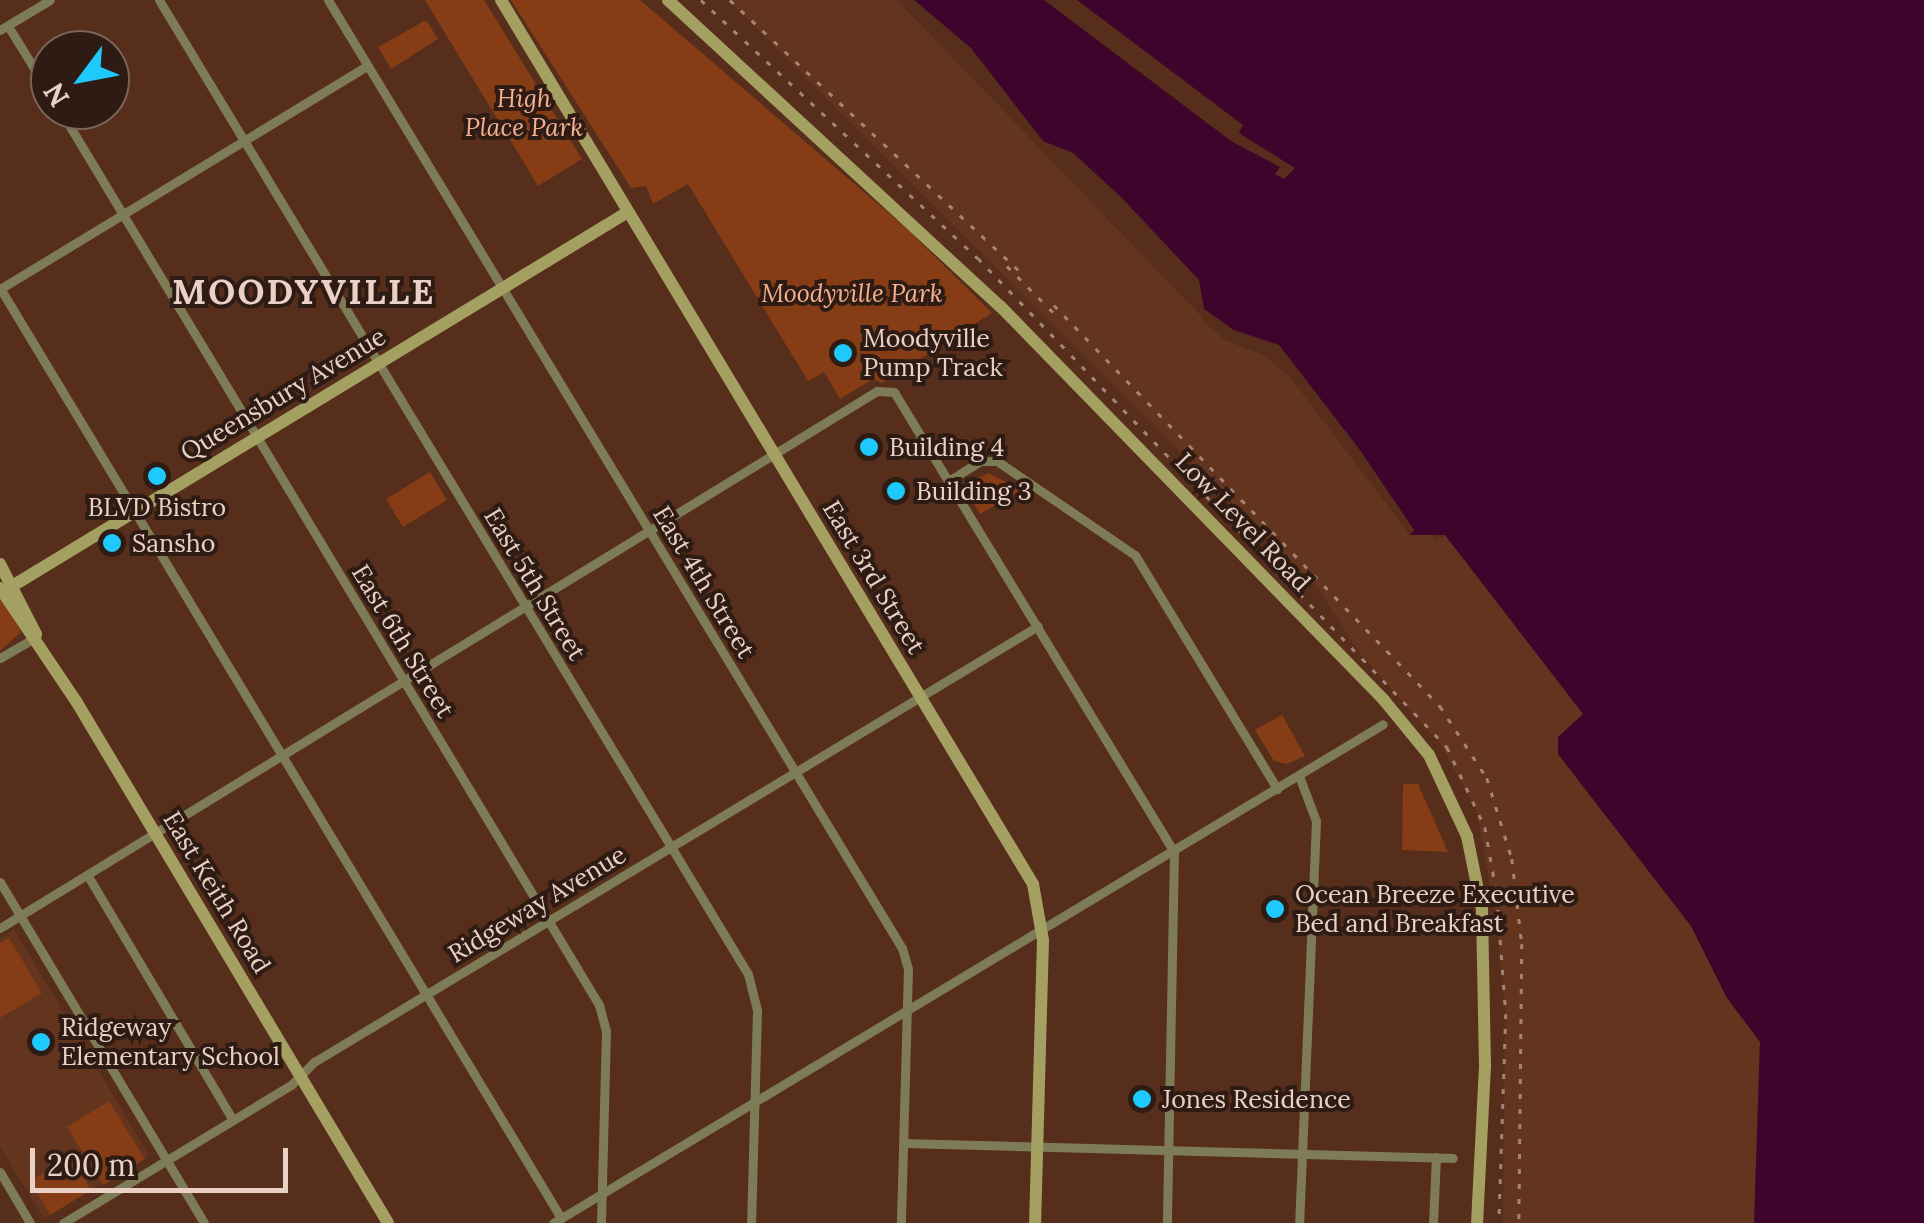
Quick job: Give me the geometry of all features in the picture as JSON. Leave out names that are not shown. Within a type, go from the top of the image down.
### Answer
[{"type":"street","points":[[30,65],[4,28],[50,0]]},
{"type":"street","name":"East 5th Street","points":[[159,0],[752,983],[751,1223]]},
{"type":"street","name":"East 4th Street","points":[[328,0],[902,948],[907,1010],[901,1223]]},
{"type":"street","name":"East 3rd Street","points":[[501,0],[1032,884],[1042,927],[1035,1223]]},
{"type":"street","name":"Low Level Road","points":[[668,0],[1000,306],[1383,699],[1429,755],[1467,836],[1482,910],[1485,1066],[1477,1223]]},
{"type":"street","points":[[368,66],[0,288],[557,1220],[1382,724]]},
{"type":"street","name":"East 6th Street","points":[[72,130],[605,1021],[601,1223]]},
{"type":"street","name":"Queensbury Avenue","points":[[5,585],[628,212]]},
{"type":"street","points":[[0,928],[877,391],[890,391],[950,480],[1174,852],[1167,1223]]},
{"type":"street","points":[[950,480],[980,461],[997,461],[1135,555],[1277,789]]},
{"type":"street","name":"East Keith Road","points":[[0,564],[14,608],[36,637]]},
{"type":"street","name":"East Keith Road","points":[[5,585],[388,1223]]},
{"type":"street","name":"Ridgeway Avenue","points":[[63,1223],[301,1078],[314,1062],[1038,626]]},
{"type":"street","points":[[0,658],[36,637]]},
{"type":"street","points":[[1299,776],[1316,821],[1299,1223]]},
{"type":"street","points":[[88,876],[233,1120]]},
{"type":"street","points":[[0,882],[204,1223]]},
{"type":"street","points":[[904,1143],[1453,1158]]},
{"type":"street","points":[[1434,1223],[1436,1157]]},
{"type":"street","points":[[0,1172],[30,1223]]},
{"type":"shaded area","points":[[728,0],[897,0],[1224,340],[1264,355],[1321,403],[1436,540],[1445,535],[1584,714],[1558,737],[1558,754],[1691,926],[1727,998],[1760,1042],[1754,1223],[1503,1223],[1505,1009],[1495,911],[1476,810],[1441,745],[1362,656],[1319,590]]},
{"type":"shaded area","points":[[910,0],[1924,0],[1924,1223],[1754,1223],[1760,1042],[1727,998],[1691,926],[1558,754],[1558,737],[1583,714],[1445,535],[1410,535],[1345,437],[1273,348],[1229,335],[1198,310],[1196,291],[1065,153],[1047,147],[963,49]]},
{"type":"shaded area","name":"Ridgeway Elementary School","points":[[14,929],[149,1155],[44,1219],[0,1147],[0,938]]},
{"type":"green space","name":"High Place Park","points":[[425,0],[484,0],[582,159],[538,186]]},
{"type":"green space","name":"Moodyville Park","points":[[511,0],[640,0],[907,229],[992,313],[882,383],[873,379],[840,399],[824,372],[808,381],[688,184],[653,204],[646,186],[631,188]]},
{"type":"green space","points":[[426,20],[438,39],[391,69],[378,47]]},
{"type":"green space","points":[[430,472],[447,500],[403,527],[386,499]]},
{"type":"green space","points":[[989,473],[1021,490],[980,514],[963,485]]},
{"type":"green space","points":[[0,594],[21,632],[0,651]]},
{"type":"green space","points":[[1282,715],[1305,756],[1287,764],[1274,761],[1255,730]]},
{"type":"green space","points":[[1403,784],[1418,784],[1448,852],[1402,850]]},
{"type":"green space","points":[[9,938],[42,993],[0,1018],[0,943]]},
{"type":"green space","points":[[109,1101],[145,1159],[103,1185],[67,1127]]},
{"type":"green space","points":[[71,1156],[91,1190],[50,1215],[30,1181]]},
{"type":"pier","points":[[905,0],[914,0],[971,48],[1043,141],[1073,153],[1121,197],[1199,280],[1204,309],[1234,330],[1279,345],[1360,450],[1414,530],[1410,535],[1271,352],[1219,334],[1203,321],[1190,288],[1062,157],[1042,149],[976,68]]},
{"type":"pier","points":[[1044,0],[1077,0],[1243,125],[1239,133],[1295,168],[1284,179],[1275,174],[1280,167],[1231,141]]},
{"type":"railway","points":[[701,0],[978,258],[1447,747],[1485,827],[1497,895],[1506,1014],[1499,1223]]},
{"type":"railway","points":[[730,0],[1022,273]]},
{"type":"railway","points":[[1007,266],[1060,319]]},
{"type":"railway","points":[[1054,305],[1440,706],[1487,778],[1512,859],[1522,944],[1519,1223]]},
{"type":"place","name":"Moodyville Pump Track","points":[[843,353]]},
{"type":"place","name":"Building 4","points":[[869,447]]},
{"type":"place","name":"BLVD Bistro","points":[[157,476]]},
{"type":"place","name":"Building 3","points":[[896,491]]},
{"type":"place","name":"Sansho","points":[[112,543]]},
{"type":"place","name":"Ocean Breeze Executive Bed and Breakfast","points":[[1275,909]]},
{"type":"place","name":"Ridgeway Elementary School","points":[[41,1042]]},
{"type":"place","name":"Jones Residence","points":[[1142,1099]]},
{"type":"district","name":"MOODYVILLE","points":[[304,292]]}]
